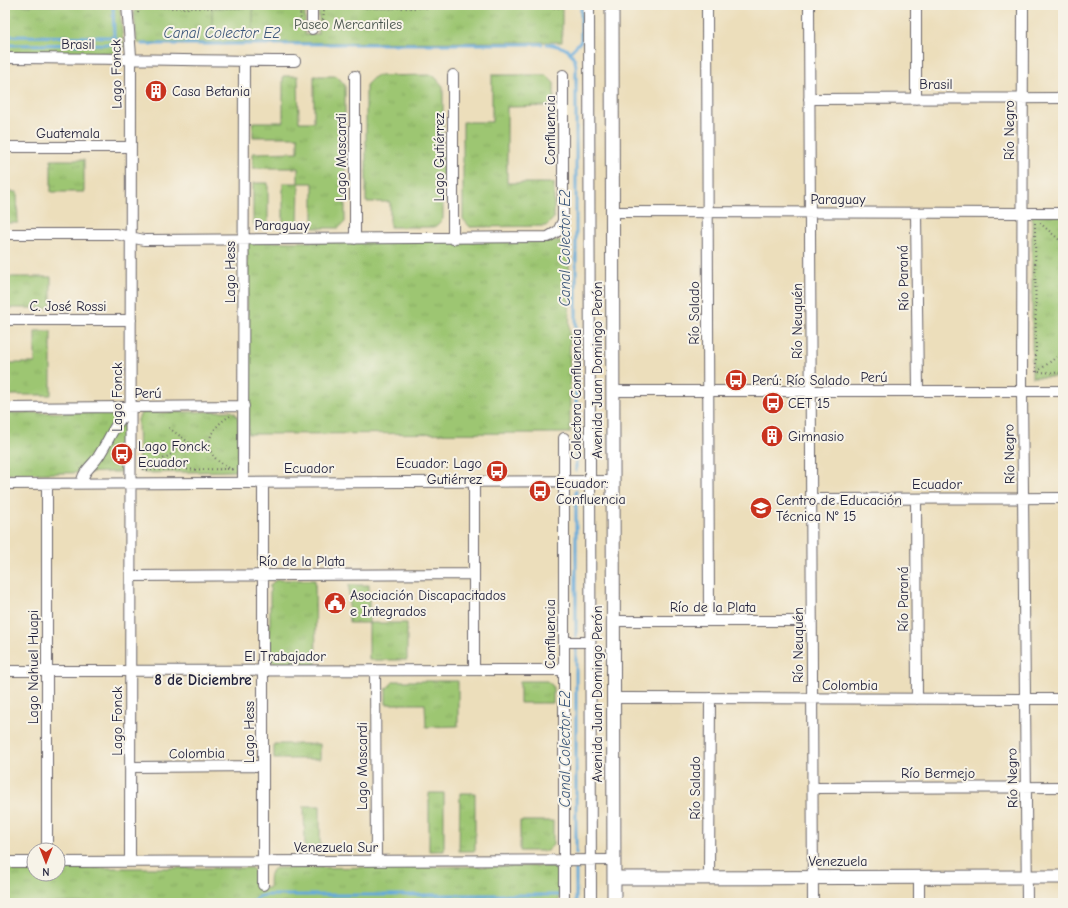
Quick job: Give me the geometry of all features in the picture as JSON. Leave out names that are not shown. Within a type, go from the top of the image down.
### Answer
[{"type":"main road","name":"Avenida Juan Domingo Perón","points":[[612,5],[614,903]]},
{"type":"main road","name":"Venezuela","points":[[614,878],[1063,877]]},
{"type":"street","name":"Lago Fonck","points":[[127,5],[131,60],[130,862]]},
{"type":"street","points":[[312,5],[312,24]]},
{"type":"street","name":"Colectora Confluencia","points":[[589,5],[591,903]]},
{"type":"street","name":"Río Salado","points":[[707,5],[709,621]]},
{"type":"street","name":"Río Neuquén","points":[[809,5],[813,903]]},
{"type":"street","points":[[916,5],[916,98]]},
{"type":"street","name":"Río Negro","points":[[1023,5],[1022,391],[1027,903]]},
{"type":"street","name":"Brasil","points":[[5,58],[296,61]]},
{"type":"street","name":"Lago Hess","points":[[244,61],[244,483]]},
{"type":"street","name":"Confluencia","points":[[558,231],[564,221],[564,75]]},
{"type":"street","name":"Lago Mascardi","points":[[355,76],[355,239]]},
{"type":"street","name":"Lago Gutiérrez","points":[[453,76],[453,239]]},
{"type":"street","name":"Brasil","points":[[809,99],[1063,98]]},
{"type":"street","name":"Guatemala","points":[[5,147],[131,147]]},
{"type":"street","name":"Paraguay","points":[[612,212],[1063,213]]},
{"type":"street","name":"Río Paraná","points":[[916,213],[918,391]]},
{"type":"street","name":"Paraguay","points":[[5,234],[116,234],[144,240],[453,239],[548,238],[558,231]]},
{"type":"street","name":"C. José Rossi","points":[[5,320],[131,320]]},
{"type":"street","name":"Perú","points":[[613,391],[1063,391]]},
{"type":"street","name":"Perú","points":[[5,408],[244,406]]},
{"type":"street","points":[[82,484],[83,475],[99,456],[117,422],[131,407]]},
{"type":"street","name":"Confluencia","points":[[564,438],[564,903]]},
{"type":"street","name":"Ecuador","points":[[5,484],[613,481]]},
{"type":"street","points":[[474,482],[474,670]]},
{"type":"street","name":"Lago Hess","points":[[263,483],[263,885]]},
{"type":"street","name":"Lago Nahuel Huapi","points":[[46,484],[47,842]]},
{"type":"street","name":"Ecuador","points":[[812,499],[1063,498]]},
{"type":"street","name":"Río Paraná","points":[[916,499],[917,699]]},
{"type":"street","name":"Río de la Plata","points":[[131,576],[474,574]]},
{"type":"street","name":"Río de la Plata","points":[[613,621],[812,621]]},
{"type":"street","points":[[564,642],[590,642]]},
{"type":"street","name":"Lago Mascardi","points":[[375,670],[376,861]]},
{"type":"street","name":"El Trabajador","points":[[5,671],[564,670]]},
{"type":"street","name":"Colombia","points":[[613,698],[1063,699]]},
{"type":"street","name":"Río Salado","points":[[709,877],[710,698]]},
{"type":"street","name":"Colombia","points":[[131,767],[263,766]]},
{"type":"street","name":"Río Bermejo","points":[[813,788],[1063,787]]},
{"type":"street","name":"Venezuela Sur","points":[[66,862],[614,860]]},
{"type":"street","points":[[5,862],[26,862]]},
{"type":"street","points":[[919,877],[919,903]]},
{"type":"path","points":[[138,14],[139,10],[143,8],[295,8],[300,11],[301,22],[312,24],[323,22],[324,11],[327,8],[562,8]]},
{"type":"path","points":[[1036,372],[1035,219],[1063,243]]},
{"type":"path","points":[[1036,372],[1063,352]]},
{"type":"path","points":[[1036,372],[1063,373]]},
{"type":"path","points":[[232,414],[216,425],[210,444],[214,457],[233,470]]},
{"type":"path","points":[[169,428],[191,444]]},
{"type":"path","points":[[144,470],[179,449],[191,444],[210,444]]},
{"type":"path","points":[[141,459],[141,467],[144,470]]},
{"type":"path","points":[[233,470],[235,465]]},
{"type":"path","points":[[144,470],[233,470]]},
{"type":"green space","points":[[5,5],[115,5],[120,10],[124,50],[119,53],[5,53]]},
{"type":"green space","name":"Paseo Mercantiles","points":[[139,5],[303,5],[305,9],[305,34],[318,34],[319,9],[321,5],[560,5],[562,9],[562,42],[137,43],[134,13]]},
{"type":"green space","points":[[212,8],[253,8],[253,35],[212,35]]},
{"type":"green space","points":[[433,75],[443,86],[443,219],[435,227],[390,227],[390,202],[366,202],[366,85],[375,76]]},
{"type":"green space","points":[[492,75],[546,75],[554,83],[554,106],[507,107],[507,183],[554,183],[554,218],[546,226],[470,227],[463,219],[463,122],[492,122]]},
{"type":"green space","points":[[283,76],[298,76],[299,122],[314,122],[314,76],[337,76],[345,85],[345,222],[339,228],[313,228],[313,183],[299,183],[298,228],[283,228],[283,183],[298,183],[298,168],[253,168],[253,153],[298,152],[298,137],[253,137],[253,122],[283,122]]},
{"type":"green space","points":[[51,160],[84,160],[84,192],[51,192]]},
{"type":"green space","points":[[253,183],[268,183],[268,228],[258,228],[253,223]]},
{"type":"green space","points":[[5,192],[17,192],[18,223],[5,223]]},
{"type":"green space","points":[[1032,215],[1063,215],[1063,377],[1032,377]]},
{"type":"green space","points":[[569,241],[570,433],[248,434],[247,242]]},
{"type":"green space","points":[[5,277],[51,277],[51,308],[5,308]]},
{"type":"green space","points":[[35,331],[51,331],[51,395],[5,395],[5,363],[35,363]]},
{"type":"green space","points":[[231,411],[235,413],[238,418],[238,466],[235,471],[145,473],[139,470],[138,420],[141,413]]},
{"type":"green space","points":[[120,412],[124,419],[125,466],[120,472],[5,474],[5,413]]},
{"type":"green space","points":[[277,580],[315,580],[316,665],[277,665],[270,660],[270,585]]},
{"type":"green space","points":[[349,585],[369,585],[369,623],[349,623]]},
{"type":"green space","points":[[369,623],[407,623],[407,660],[369,660]]},
{"type":"green space","points":[[394,681],[458,681],[458,726],[426,727],[425,704],[386,704],[386,689]]},
{"type":"green space","points":[[520,681],[547,681],[553,686],[553,703],[520,703]]},
{"type":"green space","points":[[274,744],[320,744],[320,759],[274,759]]},
{"type":"green space","points":[[429,793],[444,793],[444,851],[429,851]]},
{"type":"green space","points":[[460,793],[475,793],[475,851],[459,851]]},
{"type":"green space","points":[[304,806],[320,806],[320,851],[305,851]]},
{"type":"green space","points":[[520,821],[553,821],[553,845],[547,851],[520,851]]},
{"type":"green space","points":[[552,866],[558,871],[559,903],[5,903],[5,868],[26,868],[26,882],[66,882],[66,868],[251,868],[257,872],[258,888],[269,888],[270,873],[277,868]]},
{"type":"waterway","points":[[113,5],[114,37]]},
{"type":"waterway","points":[[570,52],[581,41],[581,6]]},
{"type":"waterway","name":"Canal Colector E2","points":[[5,36],[112,37],[117,39],[119,44],[5,45]]},
{"type":"waterway","name":"Canal Colector E2","points":[[142,44],[542,44]]},
{"type":"waterway","name":"Canal Colector E2","points":[[547,44],[562,47],[570,52],[575,60],[576,66],[576,471]]},
{"type":"waterway","name":"Canal Colector E2","points":[[576,491],[576,637]]},
{"type":"waterway","name":"Canal Colector E2","points":[[576,646],[576,853]]},
{"type":"waterway","name":"Canal Colector E2","points":[[576,867],[576,903]]},
{"type":"waterway","points":[[252,903],[257,897],[265,895],[560,895]]},
{"type":"place","name":"Casa Betania","points":[[156,91]]},
{"type":"place","name":"Perú: Río Salado","points":[[736,380]]},
{"type":"place","name":"CET 15","points":[[773,403]]},
{"type":"place","name":"Gimnasio","points":[[772,436]]},
{"type":"place","name":"Lago Fonck: Ecuador","points":[[122,454]]},
{"type":"place","name":"Ecuador: Lago Gutiérrez","points":[[497,471]]},
{"type":"place","name":"Ecuador: Confluencia","points":[[540,491]]},
{"type":"place","name":"Centro de Educación Técnica N° 15","points":[[761,508]]},
{"type":"place","name":"Asociación Discapacitados e Integrados","points":[[335,603]]},
{"type":"district","name":"8 de Diciembre","points":[[203,680]]}]
